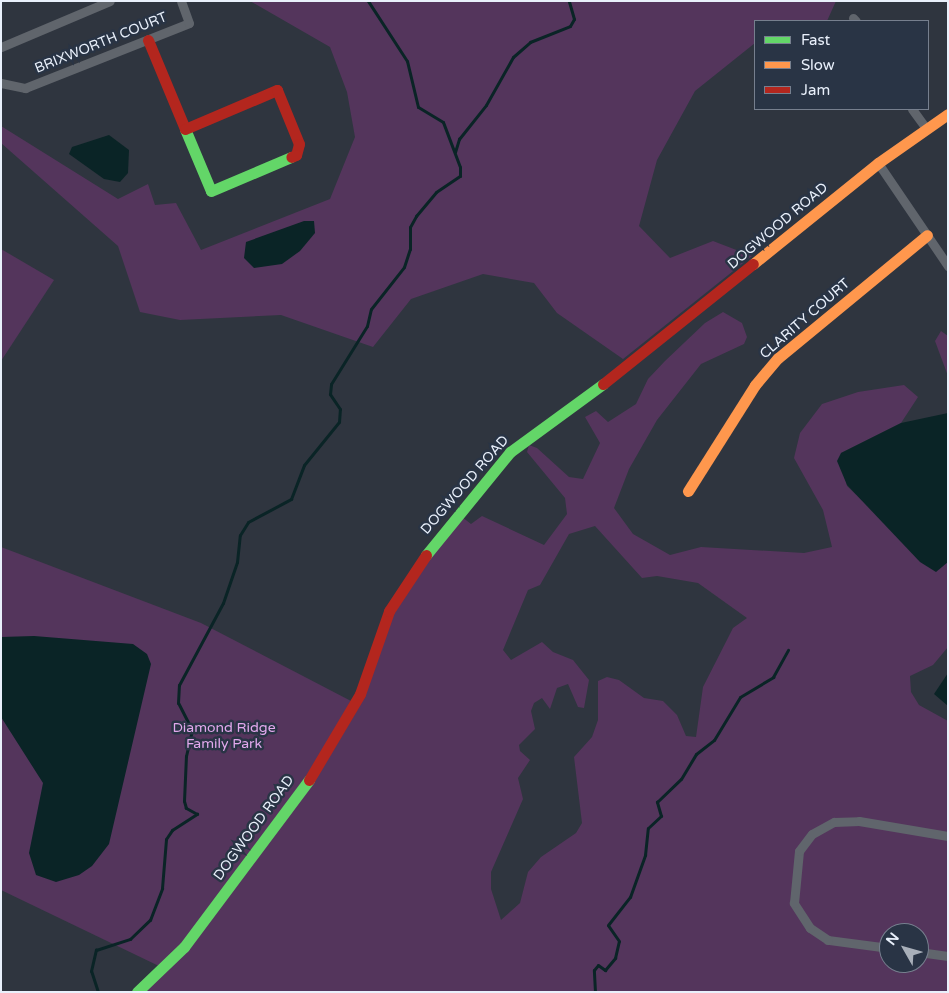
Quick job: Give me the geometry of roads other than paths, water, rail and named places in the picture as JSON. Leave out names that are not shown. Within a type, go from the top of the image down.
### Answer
[{"type":"street","points":[[1,47],[110,1]]},
{"type":"street","name":"BRIXWORTH COURT","points":[[1,83],[24,88],[189,23],[180,1]]},
{"type":"street","points":[[148,40],[185,129],[211,191],[296,155],[300,144],[277,90],[185,129]]},
{"type":"street","points":[[913,110],[926,128]]},
{"type":"street","name":"DOGWOOD ROAD","points":[[137,992],[184,947],[327,754],[360,694],[389,611],[409,576],[510,452],[679,326],[878,163],[948,114]]},
{"type":"street","points":[[878,163],[948,266]]},
{"type":"street","name":"CLARITY COURT","points":[[688,491],[755,385],[778,358],[926,235]]},
{"type":"street","points":[[879,947],[828,940],[810,928],[794,903],[799,851],[812,834],[834,822],[859,821],[948,836]]},
{"type":"street","points":[[929,953],[948,956]]},
{"type":"waterway","points":[[98,992],[91,971],[96,950],[130,939],[150,920],[162,888],[166,839],[172,830],[197,814],[186,808],[184,801],[186,756],[192,730],[178,703],[179,685],[223,603],[237,562],[240,535],[248,522],[291,499],[304,465],[339,422],[340,409],[330,394],[331,384],[367,326],[371,309],[404,267],[410,249],[410,227],[416,216],[436,192],[460,176],[460,167],[443,122],[418,107],[407,61],[368,1]]},
{"type":"waterway","points":[[455,152],[459,139],[486,105],[513,57],[530,42],[570,26],[574,19],[569,1]]},
{"type":"waterway","points":[[595,992],[594,970],[598,965],[605,970],[615,958],[619,941],[608,925],[630,897],[645,855],[648,828],[661,816],[657,802],[681,779],[696,754],[714,740],[740,697],[773,677],[788,650]]},
{"type":"park label","name":"Diamond Ridge Family Park","points":[[224,736]]}]
